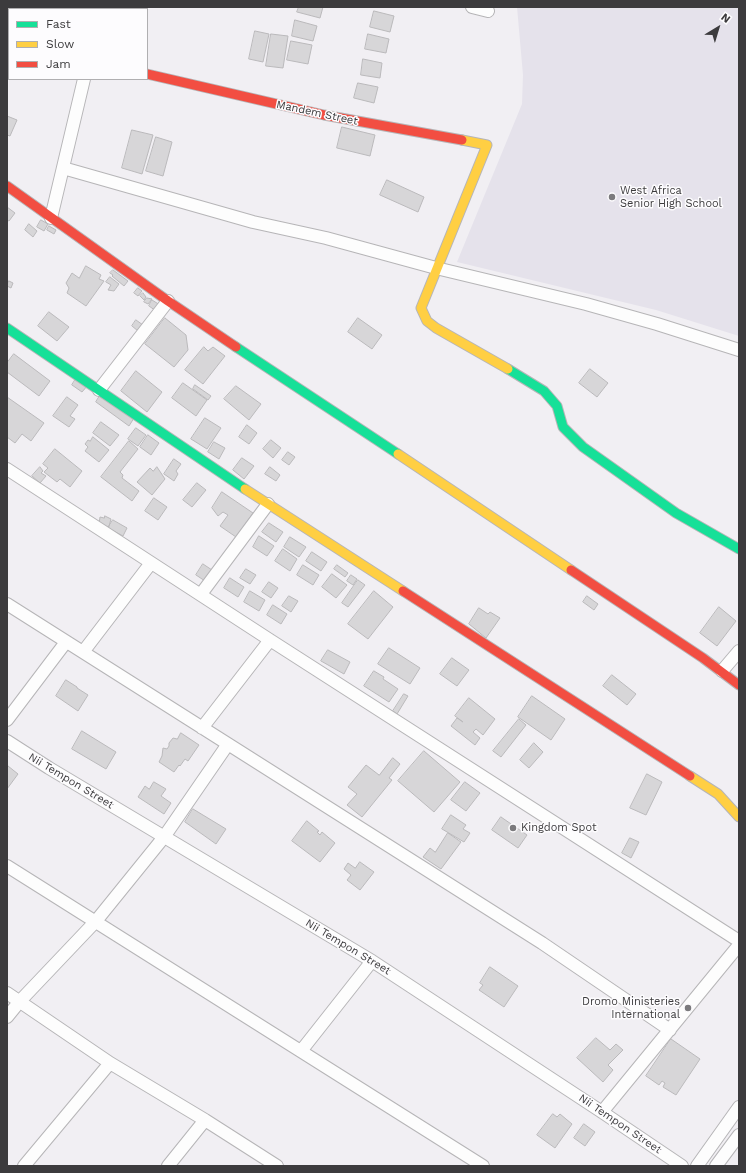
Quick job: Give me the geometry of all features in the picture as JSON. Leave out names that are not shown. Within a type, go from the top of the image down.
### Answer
[{"type":"street","points":[[472,7],[488,11]]},
{"type":"street","name":"Mandem Street","points":[[148,74],[324,115],[487,145],[436,268]]},
{"type":"street","points":[[51,218],[84,80]]},
{"type":"street","points":[[63,168],[253,222],[326,238],[436,268],[586,304],[657,324],[739,350]]},
{"type":"street","points":[[7,186],[168,301],[722,671],[739,685]]},
{"type":"street","points":[[436,268],[421,308],[428,321],[436,328],[544,391],[557,406],[563,427],[583,447],[676,513],[739,549]]},
{"type":"street","points":[[99,390],[168,301]]},
{"type":"street","points":[[7,328],[268,504],[718,794],[739,817]]},
{"type":"street","points":[[7,469],[739,941]]},
{"type":"street","points":[[201,594],[268,504]]},
{"type":"street","points":[[83,652],[151,563]]},
{"type":"street","points":[[7,604],[542,943],[670,1030]]},
{"type":"street","points":[[202,728],[270,640]]},
{"type":"street","points":[[7,720],[66,642]]},
{"type":"street","points":[[722,671],[739,651]]},
{"type":"street","name":"Nii Tempon Street","points":[[7,742],[372,961],[682,1166]]},
{"type":"street","points":[[7,1017],[20,1001],[96,922],[164,836],[228,744]]},
{"type":"street","points":[[7,866],[483,1166]]},
{"type":"street","points":[[602,1112],[739,945]]},
{"type":"street","points":[[301,1051],[372,961]]},
{"type":"street","points":[[7,993],[110,1063],[205,1120],[277,1166]]},
{"type":"street","points":[[24,1166],[110,1063]]},
{"type":"street","points":[[697,1166],[739,1107]]},
{"type":"street","points":[[168,1166],[205,1120]]},
{"type":"street","points":[[716,1166],[739,1135]]},
{"type":"shaded area","name":"West Africa Senior High School","points":[[517,7],[739,7],[739,336],[656,310],[457,262],[522,104],[523,75]]},
{"type":"building","points":[[299,7],[323,7],[320,18],[297,12]]},
{"type":"building","points":[[374,11],[394,16],[390,32],[370,27]]},
{"type":"building","points":[[295,20],[317,26],[313,41],[292,36]]},
{"type":"building","points":[[255,31],[269,34],[263,62],[249,59]]},
{"type":"building","points":[[271,34],[288,36],[283,68],[266,66]]},
{"type":"building","points":[[368,34],[389,39],[386,53],[365,49]]},
{"type":"building","points":[[291,41],[312,45],[308,64],[287,60]]},
{"type":"building","points":[[363,59],[382,63],[380,78],[361,75]]},
{"type":"building","points":[[358,83],[378,87],[374,103],[354,98]]},
{"type":"building","points":[[7,116],[17,120],[10,136],[7,135]]},
{"type":"building","points":[[342,127],[375,135],[370,156],[337,148]]},
{"type":"building","points":[[132,130],[153,135],[142,174],[122,168]]},
{"type":"building","points":[[156,137],[172,142],[163,176],[146,171]]},
{"type":"building","points":[[387,180],[424,197],[418,212],[380,195]]},
{"type":"building","points":[[7,207],[15,213],[9,221],[7,220]]},
{"type":"building","points":[[41,220],[48,224],[44,231],[37,227]]},
{"type":"building","points":[[29,224],[37,231],[33,237],[25,230]]},
{"type":"building","points":[[49,226],[56,230],[54,234],[47,230]]},
{"type":"building","points":[[86,266],[101,275],[99,279],[104,281],[86,306],[67,293],[69,288],[66,283],[72,273],[79,278]]},
{"type":"building","points":[[113,270],[128,281],[124,286],[112,276],[113,275],[110,273]]},
{"type":"building","points":[[110,277],[119,284],[114,291],[108,290],[111,285],[106,282]]},
{"type":"building","points":[[9,281],[13,283],[11,288],[7,286]]},
{"type":"building","points":[[138,288],[142,291],[138,296],[134,293]]},
{"type":"building","points":[[143,293],[146,297],[144,300],[140,296]]},
{"type":"building","points":[[147,298],[152,299],[148,304],[144,302]]},
{"type":"building","points":[[152,300],[160,305],[156,311],[149,306]]},
{"type":"building","points":[[49,312],[69,327],[57,341],[38,326]]},
{"type":"building","points":[[165,318],[186,335],[188,350],[174,367],[145,344]]},
{"type":"building","points":[[358,318],[382,335],[372,349],[348,332]]},
{"type":"building","points":[[136,320],[143,325],[138,331],[132,326]]},
{"type":"building","points":[[204,347],[208,351],[213,347],[225,356],[203,384],[185,370]]},
{"type":"building","points":[[14,354],[50,381],[39,396],[7,372],[7,363]]},
{"type":"building","points":[[590,369],[608,383],[597,397],[579,383]]},
{"type":"building","points":[[136,371],[162,392],[147,412],[121,391]]},
{"type":"building","points":[[77,377],[88,385],[82,392],[72,385]]},
{"type":"building","points":[[183,383],[207,400],[196,416],[172,398]]},
{"type":"building","points":[[195,385],[211,396],[208,400],[193,389]]},
{"type":"building","points":[[236,386],[261,404],[249,420],[224,399]]},
{"type":"building","points":[[101,394],[134,418],[129,426],[96,402]]},
{"type":"building","points":[[7,397],[44,423],[31,441],[22,434],[15,443],[7,437]]},
{"type":"building","points":[[67,397],[78,405],[70,416],[75,419],[69,427],[53,416]]},
{"type":"building","points":[[205,418],[221,428],[207,449],[191,439]]},
{"type":"building","points":[[101,422],[119,435],[110,446],[93,433]]},
{"type":"building","points":[[247,425],[257,433],[249,444],[239,437]]},
{"type":"building","points":[[136,428],[146,435],[138,446],[128,439]]},
{"type":"building","points":[[148,435],[159,443],[151,455],[140,447]]},
{"type":"building","points":[[93,437],[109,450],[99,462],[85,451],[88,447],[85,444]]},
{"type":"building","points":[[271,440],[281,448],[273,458],[263,449]]},
{"type":"building","points":[[129,441],[138,449],[120,472],[123,475],[122,478],[139,491],[132,501],[101,477]]},
{"type":"building","points":[[214,442],[225,448],[219,459],[208,452]]},
{"type":"building","points":[[55,449],[82,471],[70,487],[60,479],[57,482],[44,472],[48,468],[43,464]]},
{"type":"building","points":[[288,452],[295,457],[289,465],[282,460]]},
{"type":"building","points":[[242,458],[254,466],[244,479],[233,470]]},
{"type":"building","points":[[174,459],[181,464],[176,471],[178,474],[174,481],[164,474]]},
{"type":"building","points":[[40,467],[43,471],[41,473],[46,476],[40,483],[32,476]]},
{"type":"building","points":[[157,467],[165,479],[152,495],[137,482],[150,468],[153,471]]},
{"type":"building","points":[[270,467],[280,475],[276,481],[265,474]]},
{"type":"building","points":[[197,483],[206,490],[192,507],[183,500]]},
{"type":"building","points":[[222,492],[253,513],[236,537],[220,526],[228,515],[223,512],[218,516],[212,508]]},
{"type":"building","points":[[154,498],[167,507],[158,520],[145,511]]},
{"type":"building","points":[[105,516],[111,519],[108,530],[99,524],[100,517],[104,518]]},
{"type":"building","points":[[113,520],[127,528],[123,536],[108,528]]},
{"type":"building","points":[[269,523],[283,532],[276,542],[262,532]]},
{"type":"building","points":[[259,536],[274,546],[267,556],[253,547]]},
{"type":"building","points":[[290,537],[306,547],[299,557],[284,547]]},
{"type":"building","points":[[283,549],[297,559],[290,571],[275,561]]},
{"type":"building","points":[[312,552],[327,562],[321,571],[306,561]]},
{"type":"building","points":[[203,564],[212,570],[205,581],[196,575]]},
{"type":"building","points":[[303,565],[319,575],[313,585],[297,575]]},
{"type":"building","points":[[337,565],[348,573],[345,577],[334,569]]},
{"type":"building","points":[[246,569],[256,575],[250,584],[240,578]]},
{"type":"building","points":[[332,574],[347,585],[336,598],[322,587]]},
{"type":"building","points":[[351,575],[357,579],[353,585],[347,581]]},
{"type":"building","points":[[230,578],[244,587],[238,597],[224,588]]},
{"type":"building","points":[[358,580],[365,585],[348,607],[342,603]]},
{"type":"building","points":[[269,582],[278,588],[271,598],[262,592]]},
{"type":"building","points":[[250,591],[265,600],[259,611],[244,602]]},
{"type":"building","points":[[374,591],[393,607],[368,639],[348,624]]},
{"type":"building","points":[[289,596],[298,601],[291,612],[282,606]]},
{"type":"building","points":[[587,596],[598,604],[594,610],[583,602]]},
{"type":"building","points":[[273,605],[287,614],[281,624],[267,615]]},
{"type":"building","points":[[719,607],[736,621],[717,646],[700,633]]},
{"type":"building","points":[[479,608],[488,614],[490,612],[500,618],[486,638],[469,624]]},
{"type":"building","points":[[389,648],[420,668],[410,684],[378,664]]},
{"type":"building","points":[[328,650],[350,662],[344,674],[321,661]]},
{"type":"building","points":[[452,658],[469,670],[457,686],[440,674]]},
{"type":"building","points":[[374,671],[398,689],[389,702],[364,686]]},
{"type":"building","points":[[612,675],[636,694],[627,705],[603,686]]},
{"type":"building","points":[[66,680],[88,695],[78,711],[56,696]]},
{"type":"building","points":[[404,694],[408,696],[397,714],[393,711]]},
{"type":"building","points":[[532,696],[565,719],[551,740],[518,717]]},
{"type":"building","points":[[469,698],[495,719],[483,735],[476,729],[473,732],[480,738],[475,745],[451,726],[457,718],[463,722],[455,716]]},
{"type":"building","points":[[519,719],[526,725],[501,757],[493,751]]},
{"type":"building","points":[[82,731],[116,752],[106,769],[72,749]]},
{"type":"building","points":[[181,733],[199,745],[188,761],[185,759],[174,772],[159,762],[162,756],[163,748],[167,749],[173,738],[177,739]]},
{"type":"building","points":[[534,743],[543,752],[529,768],[520,760]]},
{"type":"building","points":[[424,751],[460,782],[434,812],[398,781]]},
{"type":"building","points":[[393,758],[400,764],[389,778],[392,780],[362,817],[347,805],[357,794],[348,787],[366,765],[379,775]]},
{"type":"building","points":[[8,766],[18,774],[7,789],[7,767]]},
{"type":"building","points":[[647,774],[662,782],[646,815],[630,808]]},
{"type":"building","points":[[154,782],[166,789],[161,796],[171,803],[164,814],[138,797],[145,786],[149,789]]},
{"type":"building","points":[[465,782],[480,793],[466,811],[451,800]]},
{"type":"building","points":[[193,809],[226,829],[216,844],[185,822]]},
{"type":"building","points":[[451,815],[466,825],[463,829],[470,833],[464,842],[442,829]]},
{"type":"building","points":[[501,817],[527,835],[518,848],[492,830]]},
{"type":"building","points":[[307,821],[319,831],[317,832],[320,835],[322,832],[335,843],[320,862],[292,841]]},
{"type":"building","points":[[448,833],[461,842],[441,869],[423,857],[430,848],[435,852]]},
{"type":"building","points":[[630,838],[639,842],[631,858],[622,853]]},
{"type":"building","points":[[360,862],[374,872],[360,890],[347,880],[351,875],[344,869],[348,863],[355,868]]},
{"type":"building","points":[[490,967],[518,986],[504,1007],[479,990],[483,985],[480,983]]},
{"type":"building","points":[[596,1038],[610,1050],[616,1044],[623,1050],[608,1065],[613,1070],[603,1082],[577,1058]]},
{"type":"building","points":[[671,1039],[700,1059],[676,1095],[663,1087],[665,1083],[662,1081],[659,1085],[646,1076]]},
{"type":"building","points":[[553,1114],[557,1117],[560,1114],[572,1124],[555,1148],[537,1135]]},
{"type":"building","points":[[584,1124],[595,1132],[585,1146],[574,1138]]},
{"type":"traffic: fast","points":[[7,328],[245,489]]},
{"type":"traffic: fast","points":[[236,347],[398,454]]},
{"type":"traffic: fast","points":[[508,369],[544,391],[557,406],[563,427],[583,447],[676,513],[739,549]]},
{"type":"traffic: slow","points":[[462,140],[487,145],[421,308],[427,321],[436,328],[508,369]]},
{"type":"traffic: slow","points":[[398,454],[571,570]]},
{"type":"traffic: slow","points":[[245,489],[403,591]]},
{"type":"traffic: slow","points":[[690,776],[718,794],[739,817]]},
{"type":"traffic: jam","points":[[148,74],[324,115],[462,140]]},
{"type":"traffic: jam","points":[[7,186],[168,301],[236,347]]},
{"type":"traffic: jam","points":[[571,570],[703,658],[739,685]]},
{"type":"traffic: jam","points":[[403,591],[690,776]]},
{"type":"place","name":"West Africa Senior High School","points":[[612,197]]},
{"type":"place","name":"Kingdom Spot","points":[[513,828]]},
{"type":"place","name":"Dromo Ministeries International","points":[[688,1008]]}]
